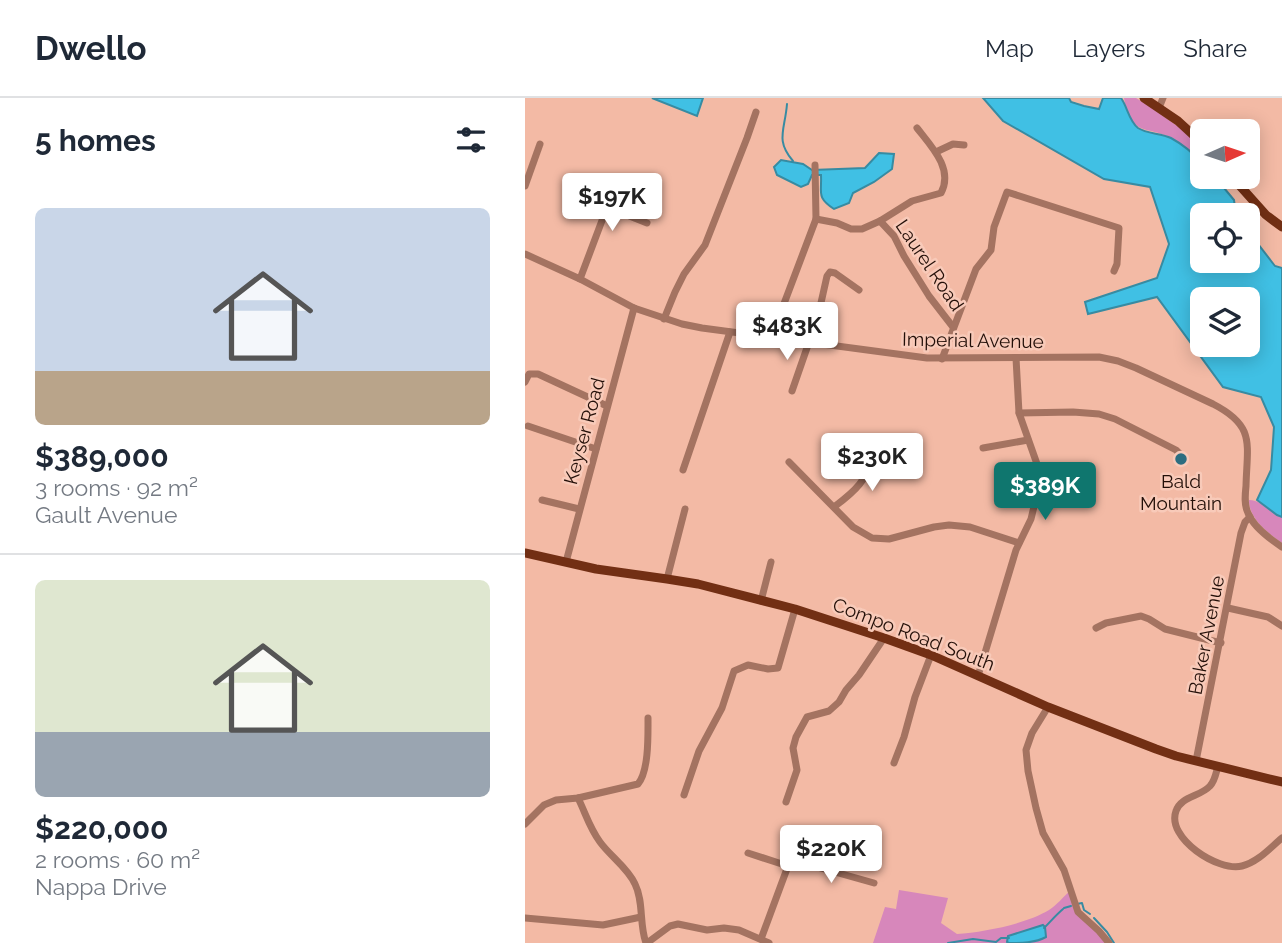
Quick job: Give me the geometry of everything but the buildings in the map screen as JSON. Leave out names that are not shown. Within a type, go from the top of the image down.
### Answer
[{"type":"main road","points":[[1144,98],[1190,132]]},
{"type":"main road","points":[[1243,189],[1266,215],[1282,227]]},
{"type":"main road","name":"Compo Road South","points":[[525,553],[596,569],[698,584],[795,610],[931,655],[1048,707],[1156,749],[1282,782]]},
{"type":"street","points":[[1159,108],[1163,98]]},
{"type":"street","points":[[664,319],[684,274],[705,245],[756,112]]},
{"type":"street","points":[[816,219],[851,229],[862,229],[912,201],[941,193],[945,179],[936,152],[917,128]]},
{"type":"street","points":[[525,186],[540,144]]},
{"type":"street","points":[[936,152],[953,144],[964,145]]},
{"type":"street","points":[[771,338],[816,219],[815,166]]},
{"type":"street","points":[[580,279],[618,178]]},
{"type":"street","points":[[942,359],[976,269],[991,250],[993,227],[1007,192],[1119,228],[1117,264],[1114,271]]},
{"type":"street","points":[[607,207],[647,223]]},
{"type":"street","name":"Laurel Road","points":[[880,221],[894,236],[929,296],[953,327]]},
{"type":"street","name":"Imperial Avenue","points":[[525,254],[634,308],[682,324],[912,357],[942,359],[1091,356],[1118,361],[1232,415],[1243,428],[1247,441],[1245,502],[1250,517]]},
{"type":"street","points":[[792,391],[810,343],[827,276],[830,272],[835,273],[859,290]]},
{"type":"street","name":"Keyser Road","points":[[566,562],[634,308]]},
{"type":"street","points":[[683,470],[730,332]]},
{"type":"street","points":[[978,676],[1019,542],[1031,519],[1039,483],[1037,464],[1019,414],[1016,358]]},
{"type":"street","points":[[525,382],[529,374],[538,373],[607,406]]},
{"type":"street","points":[[1019,414],[1099,414],[1115,419],[1176,450],[1185,459]]},
{"type":"street","points":[[528,426],[596,449]]},
{"type":"street","points":[[983,448],[1028,440]]},
{"type":"street","points":[[834,507],[863,482],[876,454]]},
{"type":"street","points":[[789,462],[853,527],[872,538],[888,539],[949,525],[970,527],[1019,542]]},
{"type":"street","points":[[542,500],[579,509]]},
{"type":"street","points":[[667,579],[685,509]]},
{"type":"street","points":[[1250,517],[1261,531],[1282,547]]},
{"type":"street","name":"Baker Avenue","points":[[1196,761],[1241,533],[1250,517]]},
{"type":"street","points":[[761,601],[771,562]]},
{"type":"street","points":[[1228,608],[1268,617],[1282,626]]},
{"type":"street","points":[[684,794],[699,751],[722,708],[734,671],[748,665],[778,668],[795,610]]},
{"type":"street","points":[[1096,628],[1106,623],[1141,616],[1165,629],[1221,643]]},
{"type":"street","points":[[786,802],[797,770],[793,748],[807,717],[829,711],[839,702],[884,638]]},
{"type":"street","points":[[894,762],[931,655]]},
{"type":"street","points":[[1048,707],[1032,733],[1026,750],[1036,808],[1043,832],[1064,870],[1078,912],[1100,931],[1109,943]]},
{"type":"street","points":[[525,823],[544,805],[556,800],[638,785],[642,779],[648,718]]},
{"type":"street","points":[[1218,766],[1210,786],[1187,799],[1176,810],[1175,818],[1183,838],[1208,859],[1232,867],[1253,862],[1282,838]]},
{"type":"street","points":[[578,798],[589,827],[635,883],[640,901],[642,933],[647,943],[670,926],[678,924],[707,930],[739,930],[769,943]]},
{"type":"street","points":[[748,853],[788,866],[810,865],[874,883]]},
{"type":"street","points":[[761,939],[788,866]]},
{"type":"street","points":[[525,918],[603,925],[641,917]]},
{"type":"shaded area","points":[[1124,98],[1136,98],[1149,106],[1190,138],[1190,151],[1162,134],[1140,128],[1130,119]]},
{"type":"shaded area","points":[[1249,500],[1258,502],[1282,517],[1282,543],[1255,519]]},
{"type":"shaded area","points":[[899,890],[948,898],[941,923],[957,934],[992,929],[1040,915],[1055,906],[1070,891],[1082,917],[1109,943],[873,943],[885,907],[896,909]]},
{"type":"water","points":[[652,98],[703,98],[697,116]]},
{"type":"water","points":[[983,98],[1069,98],[1071,102],[1099,109],[1103,98],[1121,98],[1138,128],[1167,136],[1190,151],[1190,189],[1225,189],[1234,200],[1234,203],[1190,203],[1190,273],[1260,273],[1260,247],[1275,266],[1282,268],[1282,517],[1257,500],[1271,470],[1274,427],[1261,397],[1223,387],[1201,357],[1260,357],[1260,287],[1190,287],[1190,342],[1157,297],[1088,314],[1085,302],[1157,278],[1169,244],[1150,187],[1104,179],[1003,121]]},
{"type":"water","points":[[879,153],[894,154],[892,169],[853,193],[849,203],[834,209],[822,198],[821,175],[812,175],[808,184],[801,187],[777,175],[774,167],[781,160],[803,164],[812,170],[865,168]]},
{"type":"water","points":[[1043,925],[1046,937],[1028,942],[1007,942],[1008,936]]},
{"type":"waterway","points":[[787,104],[783,141],[787,154],[793,161]]},
{"type":"waterway","points":[[1077,904],[1082,903],[1084,910],[1090,914]]},
{"type":"waterway","points":[[1064,908],[1071,906]]},
{"type":"waterway","points":[[1044,928],[1063,909]]},
{"type":"waterway","points":[[1094,918],[1114,943]]},
{"type":"waterway","points":[[948,943],[973,939],[996,942],[1001,938],[1009,938]]},
{"type":"place","name":"Bald Mountain","points":[[1181,459]]}]
